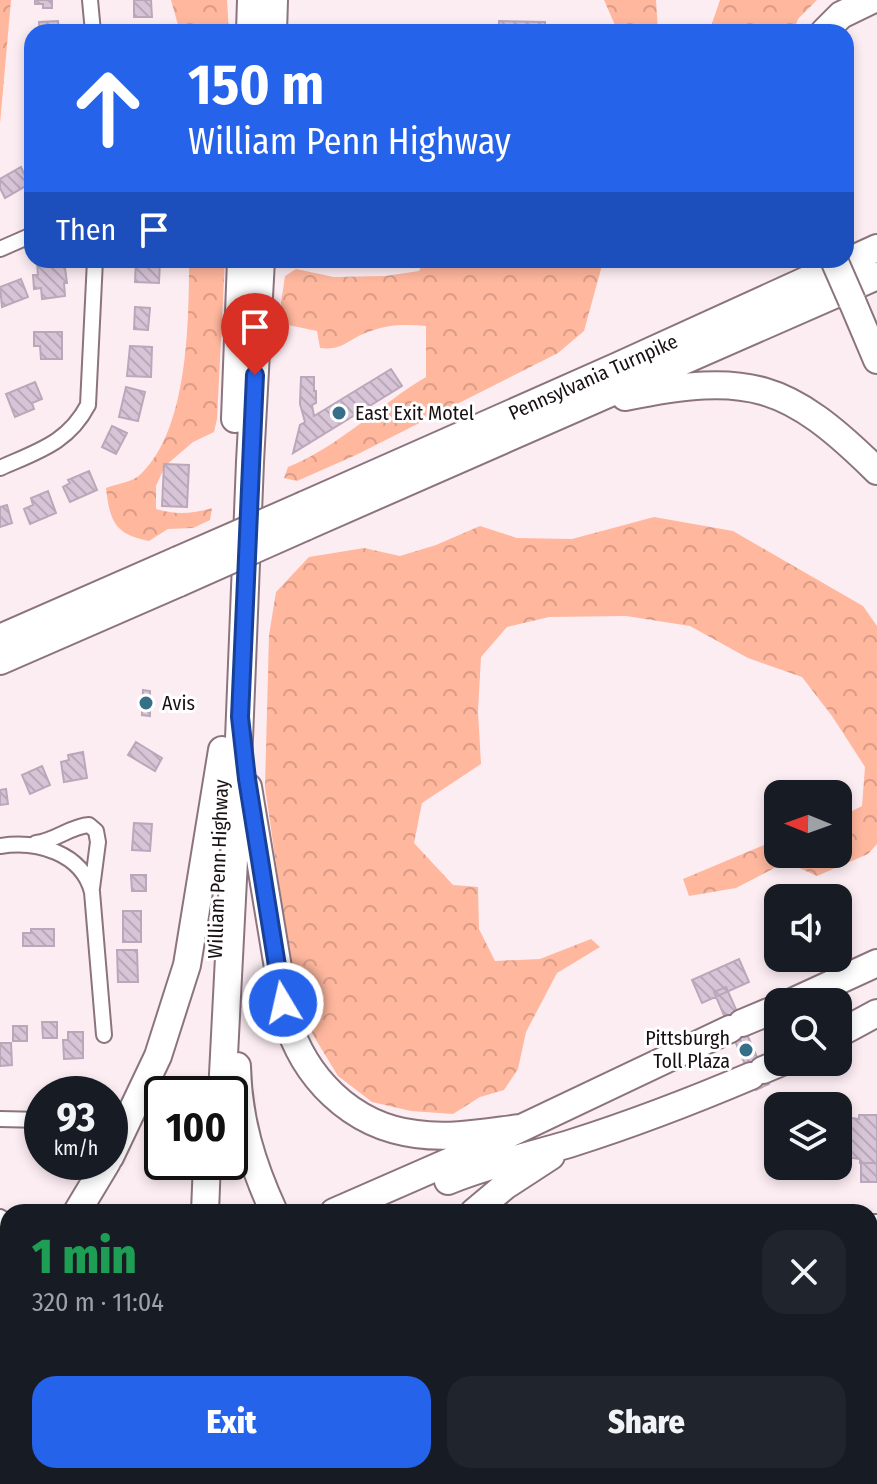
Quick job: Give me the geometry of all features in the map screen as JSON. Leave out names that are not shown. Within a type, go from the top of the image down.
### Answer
[{"type":"highway","points":[[250,24],[251,0]]},
{"type":"highway","points":[[273,24],[274,0]]},
{"type":"highway","points":[[832,24],[841,15],[872,0]]},
{"type":"highway","points":[[854,27],[877,17]]},
{"type":"highway","name":"Pennsylvania Turnpike","points":[[854,259],[877,248]]},
{"type":"highway","name":"William Penn Highway","points":[[210,1076],[241,268]]},
{"type":"highway","name":"William Penn Highway","points":[[223,1076],[261,268]]},
{"type":"highway","name":"Pennsylvania Turnpike","points":[[304,516],[833,268]]},
{"type":"highway","points":[[842,268],[864,291],[877,360]]},
{"type":"highway","points":[[852,268],[877,328]]},
{"type":"highway","name":"Pennsylvania Turnpike","points":[[0,638],[178,571],[304,516],[864,291]]},
{"type":"highway","points":[[575,407],[688,385],[752,387],[780,396],[818,419],[877,471]]},
{"type":"highway","name":"Pennsylvania Turnpike","points":[[0,661],[178,571]]},
{"type":"highway","points":[[240,717],[283,1003],[293,1039],[304,1062],[341,1103],[364,1118],[389,1128],[414,1134],[442,1135],[521,1128]]},
{"type":"highway","points":[[128,1120],[158,1056],[181,989],[197,918],[222,750]]},
{"type":"highway","points":[[235,840],[238,1096],[247,1146],[271,1204]]},
{"type":"highway","points":[[823,988],[877,963]]},
{"type":"highway","points":[[852,1026],[877,1013]]},
{"type":"highway","points":[[352,1204],[764,1014]]},
{"type":"highway","points":[[394,1204],[480,1168],[571,1143],[700,1098],[764,1069]]},
{"type":"highway","points":[[484,1204],[505,1186],[571,1143]]},
{"type":"highway","points":[[82,1204],[97,1180]]},
{"type":"highway","points":[[205,1204],[206,1180]]},
{"type":"highway","points":[[217,1204],[218,1180]]},
{"type":"street","points":[[90,0],[92,24]]},
{"type":"street","points":[[0,249],[24,238]]},
{"type":"street","points":[[0,468],[66,436],[80,422],[88,405],[95,268]]},
{"type":"street","points":[[0,846],[52,840],[80,825],[89,825],[96,831],[98,842],[92,892]]},
{"type":"street","points":[[25,844],[53,850],[69,859],[88,878],[92,892],[104,1035]]},
{"type":"street","points":[[0,1119],[24,1120]]},
{"type":"green space","points":[[0,0],[11,0],[0,124]]},
{"type":"green space","points":[[171,0],[227,0],[228,24],[178,24]]},
{"type":"green space","points":[[604,0],[656,0],[658,24],[614,24]]},
{"type":"green space","points":[[720,0],[817,0],[796,24],[712,24]]},
{"type":"green space","points":[[189,268],[225,268],[214,432],[193,442],[165,466],[156,486],[156,509],[184,513],[212,508],[210,520],[193,528],[168,529],[149,541],[128,534],[116,524],[109,509],[106,488],[138,477],[157,454],[177,403],[188,314]]},
{"type":"green space","points":[[420,268],[601,268],[584,331],[558,353],[356,455],[297,481],[284,478],[288,467],[342,437],[426,377],[426,326],[383,327],[340,346],[320,348],[317,331],[283,324],[281,303],[285,276],[296,269],[334,277],[385,276],[419,271]]},
{"type":"green space","points":[[654,517],[733,531],[863,606],[877,626],[877,844],[868,854],[852,861],[852,811],[862,806],[865,767],[802,677],[748,658],[690,626],[626,616],[549,617],[507,627],[481,657],[478,711],[481,764],[422,803],[414,843],[453,885],[478,887],[479,929],[495,961],[540,959],[591,939],[600,947],[557,973],[526,1032],[518,1069],[504,1090],[480,1097],[453,1114],[411,1111],[372,1102],[338,1076],[313,1035],[292,975],[265,787],[269,635],[276,592],[309,557],[364,548],[400,556],[480,526],[517,538],[572,539]]},
{"type":"green space","points":[[764,845],[764,868],[774,868],[736,888],[689,896],[683,879]]},
{"type":"green space","points":[[799,868],[836,868],[817,876]]},
{"type":"building","points":[[35,0],[52,0],[52,8],[43,8],[43,4],[35,4]]},
{"type":"building","points":[[134,0],[151,0],[152,17],[134,17]]},
{"type":"building","points":[[58,21],[58,24],[39,24],[39,22]]},
{"type":"building","points":[[499,21],[545,22],[545,24],[499,24]]},
{"type":"building","points":[[21,167],[24,187],[5,198],[0,179]]},
{"type":"building","points":[[37,268],[65,268],[65,296],[42,299],[41,288],[34,289],[33,275],[38,275]]},
{"type":"building","points":[[136,268],[160,268],[159,283],[135,282]]},
{"type":"building","points":[[21,279],[28,297],[2,307],[0,287]]},
{"type":"building","points":[[135,307],[150,308],[148,330],[134,329]]},
{"type":"building","points":[[34,332],[62,332],[62,359],[41,359],[40,346],[34,346]]},
{"type":"building","points":[[130,346],[152,347],[151,377],[127,376]]},
{"type":"building","name":"East Exit Motel","points":[[391,369],[402,386],[293,453],[300,425],[305,422],[300,404],[301,377],[314,377],[314,416]]},
{"type":"building","points":[[35,382],[42,399],[32,403],[34,409],[15,417],[6,394]]},
{"type":"building","points":[[126,387],[145,392],[138,421],[119,417]]},
{"type":"building","points":[[112,426],[127,433],[116,454],[102,447]]},
{"type":"building","points":[[164,464],[189,465],[187,507],[162,506]]},
{"type":"building","points":[[89,471],[97,490],[70,502],[63,487],[70,483],[68,480]]},
{"type":"building","points":[[48,491],[56,513],[30,524],[24,509],[33,505],[31,498]]},
{"type":"building","points":[[7,505],[12,523],[0,527],[0,507]]},
{"type":"building","name":"Avis","points":[[143,690],[150,691],[150,716],[142,715]]},
{"type":"building","points":[[136,742],[162,758],[155,771],[128,755]]},
{"type":"building","points":[[83,752],[87,778],[64,782],[61,762],[69,760],[68,755]]},
{"type":"building","points":[[42,766],[50,785],[30,794],[22,775]]},
{"type":"building","points":[[6,789],[8,804],[0,805],[0,790]]},
{"type":"building","points":[[134,823],[152,824],[150,851],[132,850]]},
{"type":"building","points":[[131,875],[146,875],[146,891],[132,891]]},
{"type":"building","points":[[123,911],[141,911],[141,942],[123,942]]},
{"type":"building","points":[[31,929],[54,929],[54,946],[23,946],[23,933],[31,933]]},
{"type":"building","points":[[117,950],[137,950],[138,982],[118,982]]},
{"type":"building","points":[[739,959],[749,982],[702,1003],[692,980]]},
{"type":"building","name":"Pittsburgh Toll Plaza","points":[[726,987],[769,1084],[756,1090],[714,992]]},
{"type":"building","points":[[42,1022],[57,1022],[57,1038],[43,1038]]},
{"type":"building","points":[[13,1026],[27,1026],[27,1041],[13,1041]]},
{"type":"building","points":[[68,1032],[83,1032],[83,1058],[64,1059],[63,1040],[68,1040]]},
{"type":"building","points":[[0,1043],[11,1043],[12,1065],[0,1066]]},
{"type":"building","points":[[859,1115],[877,1115],[877,1163],[860,1163],[860,1159],[852,1158],[852,1118],[859,1119]]},
{"type":"building","points":[[861,1163],[877,1163],[877,1182],[861,1182]]},
{"type":"place","name":"East Exit Motel","points":[[339,413]]},
{"type":"place","name":"Avis","points":[[146,703]]},
{"type":"place","name":"Pittsburgh Toll Plaza","points":[[746,1050]]},
{"type":"route","points":[[255,375],[240,717],[283,1003]]}]
